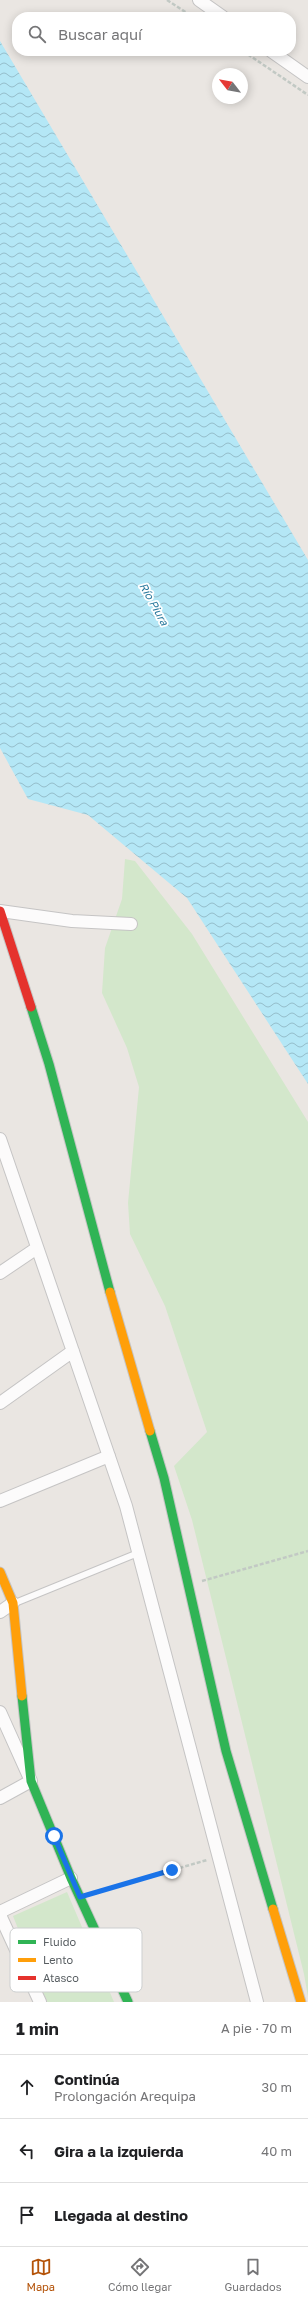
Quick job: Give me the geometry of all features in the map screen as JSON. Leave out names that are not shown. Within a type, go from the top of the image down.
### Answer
[{"type":"street","points":[[199,0],[216,12]]},
{"type":"street","points":[[278,56],[308,77]]},
{"type":"street","points":[[131,924],[72,921],[0,911],[49,1064],[97,1248],[164,1478],[226,1751],[301,2002]]},
{"type":"street","points":[[0,1139],[126,1506],[217,1857],[257,2002]]},
{"type":"street","points":[[0,1273],[37,1248]]},
{"type":"street","points":[[0,1403],[73,1351]]},
{"type":"street","points":[[0,1501],[109,1456]]},
{"type":"street","points":[[0,1572],[13,1603],[31,1781]]},
{"type":"street","points":[[0,1612],[13,1603]]},
{"type":"street","points":[[0,1712],[31,1781],[71,1878],[94,1928]]},
{"type":"street","points":[[0,1798],[31,1781]]},
{"type":"street","points":[[0,1912],[71,1878]]},
{"type":"street","points":[[0,1915],[10,1937]]},
{"type":"street","points":[[35,1992],[40,2002]]},
{"type":"street","points":[[123,1992],[128,2002]]},
{"type":"lane","points":[[13,1603],[138,1553]]},
{"type":"path","points":[[168,0],[186,12]]},
{"type":"path","points":[[250,56],[308,95]]},
{"type":"path","points":[[188,1585],[308,1551]]},
{"type":"path","points":[[80,1897],[217,1857]]},
{"type":"green space","points":[[125,859],[135,861],[192,934],[308,1122],[308,1997],[304,1974],[192,1520],[174,1466],[207,1432],[165,1306],[130,1234],[128,1203],[139,1087],[127,1048],[102,993],[105,948],[122,899]]},
{"type":"green space","points":[[67,1892],[82,1928],[18,1928],[13,1916]]},
{"type":"green space","points":[[43,1992],[110,1992],[114,2002],[47,2002]]},
{"type":"water","name":"Río Piura","points":[[0,41],[308,560],[308,1084],[187,898],[88,815],[28,799],[0,748]]},
{"type":"traffic: fast","points":[[31,1007],[49,1064],[110,1292]]},
{"type":"traffic: fast","points":[[150,1431],[164,1478],[226,1751],[273,1909]]},
{"type":"traffic: fast","points":[[22,1696],[31,1781],[71,1878],[94,1928]]},
{"type":"traffic: fast","points":[[123,1992],[128,2002]]},
{"type":"traffic: slow","points":[[110,1292],[150,1431]]},
{"type":"traffic: slow","points":[[0,1572],[13,1603],[22,1696]]},
{"type":"traffic: slow","points":[[273,1909],[301,2002]]},
{"type":"traffic: jam","points":[[0,911],[31,1007]]},
{"type":"route","points":[[54,1836],[80,1897],[172,1870]]}]
